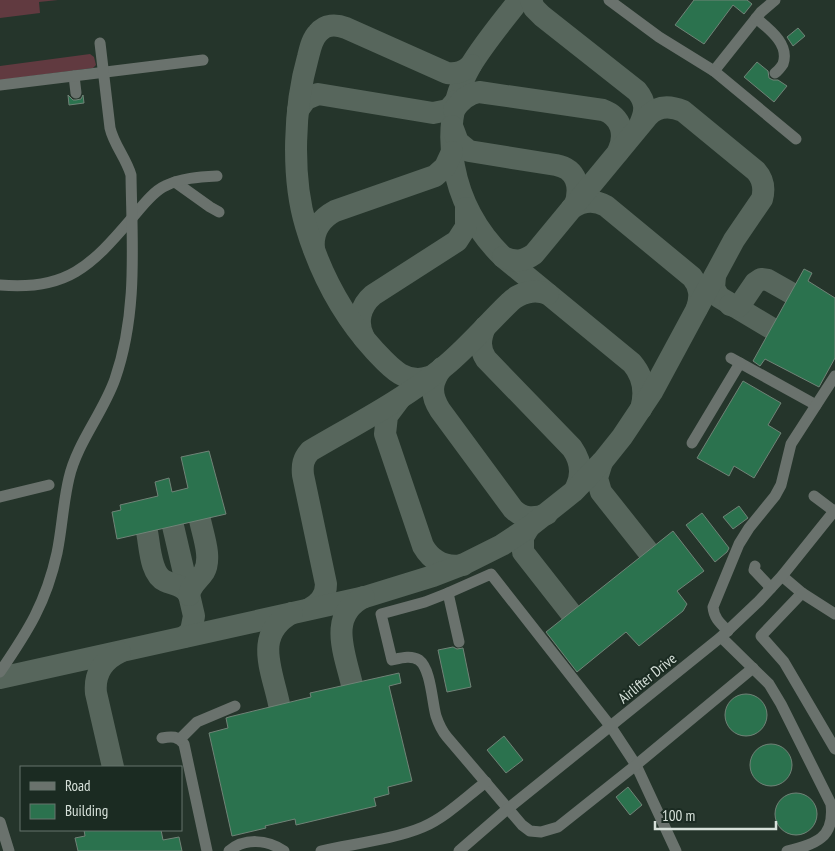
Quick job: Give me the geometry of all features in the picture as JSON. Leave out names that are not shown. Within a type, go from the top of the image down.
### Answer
[{"type":"street","points":[[609,0],[659,37],[714,71],[796,140]]},
{"type":"street","points":[[714,71],[756,18],[776,0]]},
{"type":"street","points":[[756,18],[775,35],[784,48],[783,63],[776,74]]},
{"type":"street","points":[[0,672],[27,633],[44,598],[57,554],[69,478],[81,448],[107,398],[122,357],[128,331],[132,288],[131,176],[110,128],[100,43]]},
{"type":"street","points":[[0,85],[203,60]]},
{"type":"street","points":[[74,76],[76,93]]},
{"type":"street","points":[[0,285],[22,287],[45,284],[70,275],[91,263],[109,246],[163,187],[175,182],[198,177],[217,176]]},
{"type":"street","points":[[175,182],[210,208],[219,212]]},
{"type":"street","points":[[692,443],[735,361],[816,405]]},
{"type":"street","points":[[787,851],[810,846],[821,840],[829,830],[833,818],[831,804],[781,704],[769,684],[725,634],[714,614],[713,607],[738,544],[776,496],[781,485],[791,444],[835,376]]},
{"type":"street","points":[[0,497],[49,485]]},
{"type":"street","points":[[814,496],[834,510]]},
{"type":"street","name":"Airlifter Drive","points":[[459,851],[509,808],[725,634],[782,576],[834,510]]},
{"type":"street","points":[[755,566],[756,574],[771,588]]},
{"type":"street","points":[[676,851],[636,765],[611,727],[491,574],[425,602],[381,614],[392,660],[412,657],[423,664],[427,673],[440,728],[522,825],[530,830],[550,831],[558,827],[636,765],[753,668]]},
{"type":"street","points":[[782,576],[802,593],[835,614]]},
{"type":"street","points":[[448,593],[459,642]]},
{"type":"street","points":[[802,593],[762,636],[784,662],[835,749]]},
{"type":"street","points":[[180,739],[197,722],[235,706]]},
{"type":"street","points":[[162,738],[172,736],[180,739],[184,744],[207,851]]},
{"type":"street","points":[[321,851],[408,832],[423,826],[437,819],[486,782]]},
{"type":"street","points":[[0,822],[9,851]]},
{"type":"street","points":[[229,851],[238,844],[248,841],[266,843],[284,851]]},
{"type":"shaded area","points":[[0,0],[58,0],[39,2],[40,13],[0,18]]},
{"type":"shaded area","points":[[90,54],[94,57],[96,65],[93,68],[0,80],[0,66]]},
{"type":"building","points":[[694,0],[747,0],[752,4],[744,14],[733,5],[704,44],[675,25]]},
{"type":"building","points":[[798,28],[805,36],[793,46],[787,37]]},
{"type":"building","points":[[757,62],[768,71],[769,78],[778,80],[787,86],[774,102],[744,77]]},
{"type":"building","points":[[68,95],[73,100],[76,100],[81,99],[83,95],[84,103],[69,105]]},
{"type":"building","points":[[804,269],[812,273],[808,281],[835,298],[835,358],[819,387],[765,359],[760,366],[753,361]]},
{"type":"building","points":[[743,381],[781,403],[768,425],[781,433],[754,478],[734,466],[729,476],[697,458]]},
{"type":"building","points":[[209,451],[226,514],[117,539],[112,512],[121,510],[120,505],[158,496],[155,482],[169,478],[172,492],[188,488],[181,457]]},
{"type":"building","points":[[739,506],[748,518],[733,529],[723,517]]},
{"type":"building","points":[[702,513],[729,548],[715,562],[686,525]]},
{"type":"building","points":[[673,531],[704,571],[677,591],[687,604],[683,611],[639,646],[626,632],[577,672],[546,632]]},
{"type":"building","points":[[453,647],[457,649],[463,648],[471,687],[447,692],[438,650]]},
{"type":"building","points":[[399,673],[401,683],[389,686],[412,781],[388,787],[389,794],[374,798],[376,806],[296,825],[295,819],[232,836],[209,733],[228,728],[226,718],[229,717],[311,697],[310,693]]},
{"type":"building","points":[[750,694],[758,697],[764,703],[767,715],[764,727],[758,733],[742,736],[734,733],[728,727],[725,711],[728,703],[734,697]]},
{"type":"building","points":[[504,736],[523,760],[506,773],[487,750]]},
{"type":"building","points":[[775,744],[783,747],[789,753],[792,765],[789,777],[783,783],[767,786],[759,783],[753,777],[750,761],[753,753],[759,747]]},
{"type":"building","points":[[628,787],[642,805],[630,815],[616,797]]},
{"type":"building","points":[[800,793],[808,796],[814,802],[817,814],[814,826],[808,832],[792,835],[784,832],[778,826],[775,810],[778,802],[784,796]]},
{"type":"building","points":[[84,831],[161,831],[163,840],[179,837],[182,851],[78,851],[75,838],[85,836]]},
{"type":"taxiway","points":[[519,0],[476,56],[460,90],[453,115],[451,141],[454,166],[461,191],[471,215],[485,237],[503,257],[632,363],[639,373],[642,384],[641,409]]},
{"type":"taxiway","points":[[531,0],[534,8],[542,16],[637,91],[644,107],[640,124]]},
{"type":"taxiway","points":[[429,377],[420,379],[405,377],[386,363],[352,323],[333,293],[318,260],[301,207],[296,164],[297,119],[303,76],[310,51],[316,35],[324,28],[331,26],[346,28],[447,73],[460,72],[471,65]]},
{"type":"taxiway","points":[[454,110],[464,98],[479,92],[603,110],[614,117],[621,127],[622,139],[618,152]]},
{"type":"taxiway","points":[[298,110],[306,99],[318,94],[433,113],[448,110],[456,101]]},
{"type":"taxiway","points":[[0,678],[365,597],[433,576],[464,564],[502,545],[529,527],[573,492],[602,462],[622,437],[652,392],[734,240],[762,199],[763,184],[756,171],[683,111],[669,107],[660,108],[648,116],[534,254],[526,259],[519,260],[503,257]]},
{"type":"taxiway","points":[[452,126],[458,142],[469,151],[556,165],[569,170],[577,185],[578,192],[575,205]]},
{"type":"taxiway","points":[[314,249],[314,237],[318,226],[330,214],[435,176],[445,167],[452,152]]},
{"type":"taxiway","points":[[572,208],[588,202],[597,202],[606,206],[692,277],[697,284],[699,292],[697,308]]},
{"type":"taxiway","points":[[364,338],[360,321],[365,304],[373,295],[457,241],[466,227],[466,208]]},
{"type":"taxiway","points":[[715,276],[714,288],[719,297],[771,328]]},
{"type":"taxiway","points":[[730,305],[737,307],[740,305],[755,283],[761,279],[768,280],[791,293]]},
{"type":"taxiway","points":[[309,609],[321,599],[325,592],[326,584],[303,475],[304,462],[310,451],[396,401],[429,378],[462,351],[514,299],[523,294],[533,292],[548,294]]},
{"type":"taxiway","points":[[485,327],[481,343],[486,359],[575,453],[580,468],[580,478],[576,488]]},
{"type":"taxiway","points":[[442,368],[433,388],[433,393],[440,410],[513,509],[521,515],[529,517],[547,514]]},
{"type":"taxiway","points":[[399,400],[387,416],[385,434],[423,546],[440,563],[451,566],[463,565]]},
{"type":"taxiway","points":[[602,462],[597,478],[601,492],[647,550]]},
{"type":"taxiway","points":[[189,595],[193,585],[204,572],[207,560],[200,520]]},
{"type":"taxiway","points":[[173,526],[194,616],[191,631],[184,637]]},
{"type":"taxiway","points":[[529,527],[523,537],[523,552],[570,612]]},
{"type":"taxiway","points":[[147,532],[156,572],[165,581],[181,587],[189,595]]},
{"type":"taxiway","points":[[352,685],[343,648],[342,625],[346,614],[353,605],[364,597]]},
{"type":"taxiway","points":[[279,704],[268,654],[269,642],[273,631],[280,622],[292,613]]},
{"type":"taxiway","points":[[113,766],[96,686],[98,674],[104,663],[120,652]]}]
